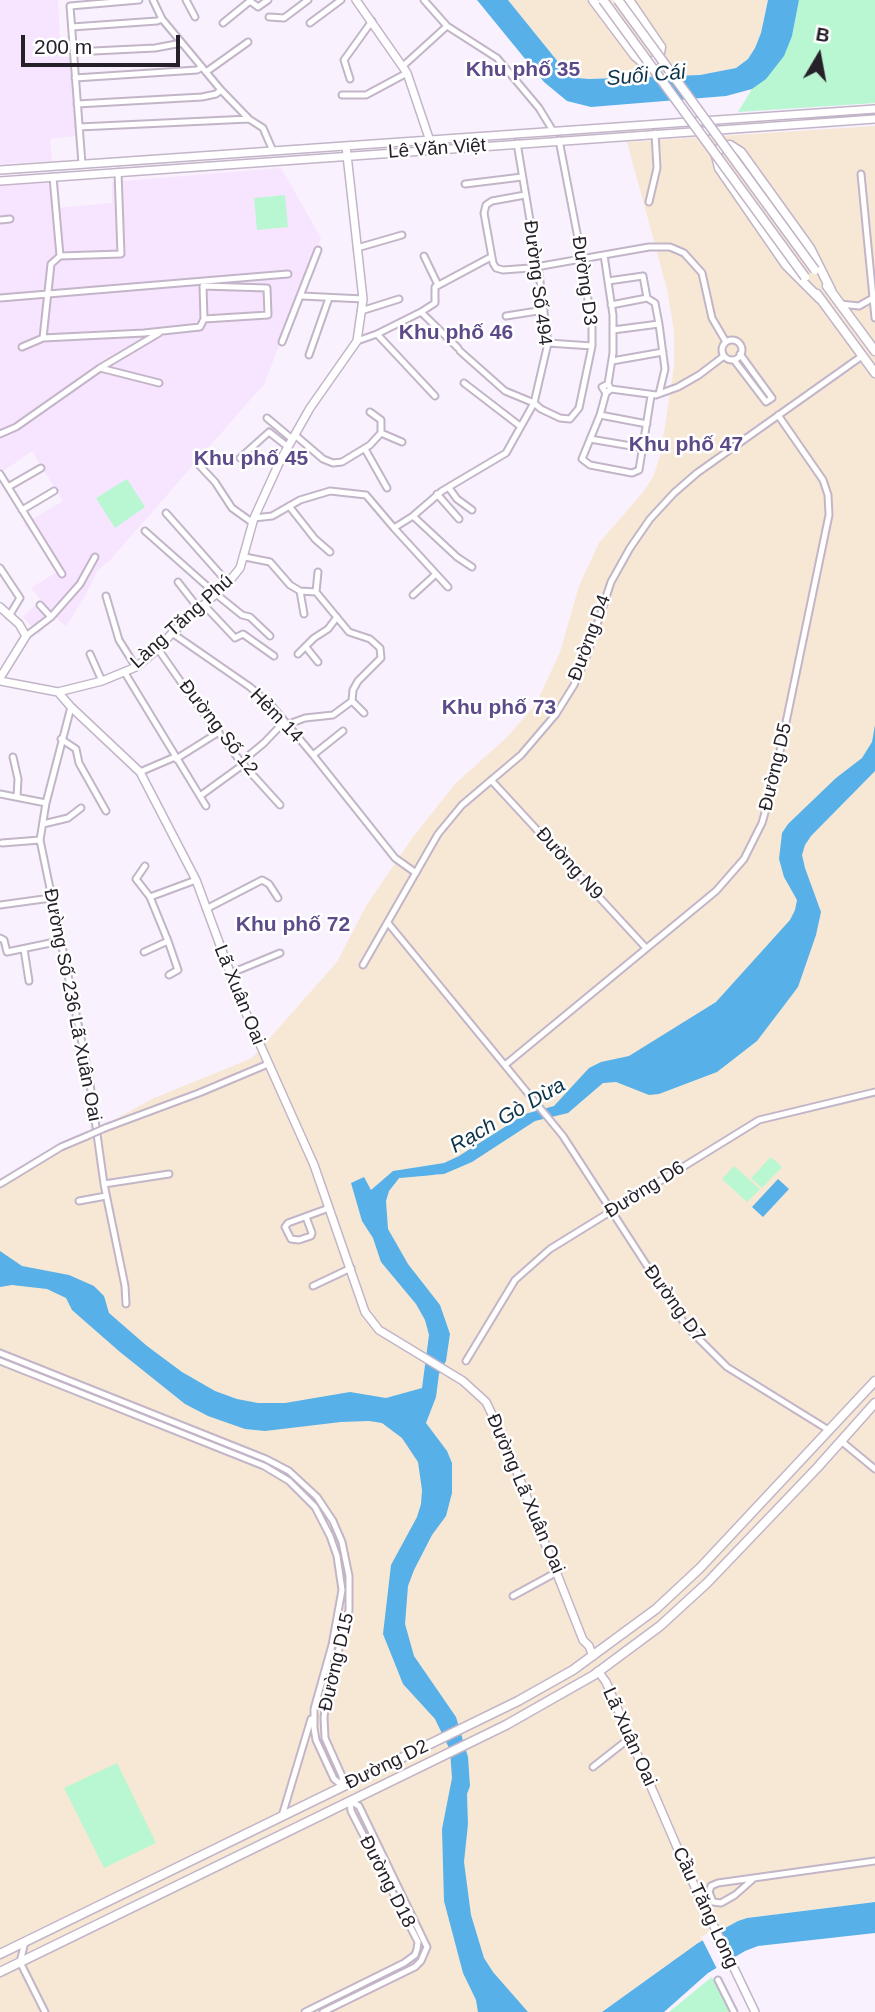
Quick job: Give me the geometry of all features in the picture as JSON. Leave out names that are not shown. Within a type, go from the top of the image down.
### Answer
[{"type":"main road","points":[[356,0],[405,70],[432,149]]},
{"type":"main road","points":[[593,0],[635,56],[648,63],[660,54],[661,47],[629,0]]},
{"type":"main road","points":[[603,0],[875,373]]},
{"type":"main road","points":[[618,0],[815,270],[874,346]]},
{"type":"main road","name":"Lê Văn Việt","points":[[0,170],[875,109]]},
{"type":"main road","points":[[859,110],[859,120]]},
{"type":"main road","name":"Lê Văn Việt","points":[[0,181],[875,119]]},
{"type":"main road","points":[[553,131],[559,140]]},
{"type":"main road","points":[[821,299],[786,265],[719,169],[716,156],[720,146],[730,145],[741,152],[810,248],[831,290]]},
{"type":"main road","name":"Làng Tăng Phú","points":[[58,692],[102,681],[136,667],[228,583],[240,568],[253,521],[293,437],[357,341],[363,299],[346,146]]},
{"type":"main road","points":[[82,164],[83,175]]},
{"type":"main road","points":[[0,607],[19,624],[26,636],[0,680],[58,692]]},
{"type":"main road","name":"Lã Xuân Oai","points":[[58,692],[140,772],[196,880],[229,974],[313,1165],[365,1312],[370,1321],[389,1337],[424,1358]]},
{"type":"main road","name":"Đường Lã Xuân Oai","points":[[424,1358],[463,1381],[480,1395],[491,1409],[583,1640],[593,1656]]},
{"type":"main road","name":"Đường D2","points":[[850,1406],[853,1396],[875,1374]]},
{"type":"main road","name":"Đường D2","points":[[0,1954],[503,1709],[580,1665],[656,1609],[681,1585],[768,1497],[827,1429],[875,1381]]},
{"type":"main road","name":"Đường D2","points":[[0,1972],[494,1731],[588,1679],[668,1619],[707,1583],[875,1403]]},
{"type":"main road","name":"Đường D2","points":[[860,1420],[875,1411]]},
{"type":"main road","points":[[827,1429],[841,1441]]},
{"type":"main road","points":[[593,1656],[598,1671]]},
{"type":"main road","name":"Lã Xuân Oai","points":[[598,1671],[606,1682],[658,1803]]},
{"type":"main road","points":[[343,1786],[350,1801]]},
{"type":"main road","name":"Cầu Tăng Long","points":[[658,1803],[755,2012]]},
{"type":"street","points":[[82,164],[70,6],[139,0]]},
{"type":"street","points":[[153,0],[162,19],[221,90],[267,134],[274,151]]},
{"type":"street","points":[[186,0],[195,17]]},
{"type":"street","points":[[223,23],[250,1],[258,7],[268,0]]},
{"type":"street","points":[[269,17],[284,18],[308,0]]},
{"type":"street","points":[[310,23],[341,0]]},
{"type":"street","points":[[424,0],[447,26],[497,58],[539,108],[553,131]]},
{"type":"street","points":[[72,27],[162,19]]},
{"type":"street","points":[[350,79],[344,60],[372,21]]},
{"type":"street","points":[[342,95],[366,95],[405,70],[447,26]]},
{"type":"street","points":[[75,78],[204,70],[248,42]]},
{"type":"street","points":[[74,52],[155,48],[182,43]]},
{"type":"street","points":[[77,104],[202,97],[221,90]]},
{"type":"street","points":[[79,127],[249,118]]},
{"type":"street","points":[[649,202],[657,168],[655,134]]},
{"type":"street","name":"Đường D3","points":[[534,403],[560,418],[570,419],[579,408],[592,346],[592,327],[582,259],[559,140]]},
{"type":"street","name":"Đường Số 494","points":[[394,528],[414,516],[437,494],[500,458],[510,447],[534,403],[548,343],[517,143]]},
{"type":"street","points":[[43,338],[51,264],[60,256],[121,254],[118,172]]},
{"type":"street","points":[[861,174],[875,318]]},
{"type":"street","points":[[53,177],[60,256]]},
{"type":"street","points":[[465,184],[522,177]]},
{"type":"street","points":[[525,195],[492,201],[486,205],[484,213],[491,257],[494,266],[499,270],[538,267],[649,247],[670,247],[684,253],[702,273],[712,318],[726,342]]},
{"type":"street","points":[[0,220],[10,219]]},
{"type":"street","points":[[357,248],[402,235]]},
{"type":"street","points":[[282,342],[318,250]]},
{"type":"street","points":[[604,255],[613,330],[612,361],[608,388],[583,454],[584,462],[603,468],[636,472],[639,470],[651,396]]},
{"type":"street","points":[[424,256],[438,285]]},
{"type":"street","points":[[357,341],[421,312],[435,303],[435,287],[491,257]]},
{"type":"street","points":[[0,298],[288,274]]},
{"type":"street","points":[[608,281],[643,276],[647,298]]},
{"type":"street","points":[[22,347],[43,338],[200,327],[204,318],[202,286],[267,288],[268,316],[204,318]]},
{"type":"street","points":[[302,296],[363,299]]},
{"type":"street","points":[[309,355],[329,298]]},
{"type":"street","points":[[611,305],[647,298],[655,303],[665,369],[659,394]]},
{"type":"street","points":[[840,303],[859,306],[873,298]]},
{"type":"street","points":[[362,311],[399,299]]},
{"type":"street","points":[[506,316],[544,310]]},
{"type":"street","points":[[421,312],[505,391],[534,403]]},
{"type":"street","points":[[613,330],[659,324]]},
{"type":"street","points":[[0,435],[16,427],[100,368],[162,331]]},
{"type":"street","points":[[377,334],[435,396]]},
{"type":"street","points":[[724,356],[722,348],[726,342],[732,340],[737,342],[741,349],[740,355],[734,360]]},
{"type":"street","points":[[548,343],[592,346]]},
{"type":"street","points":[[612,361],[663,352]]},
{"type":"street","points":[[724,356],[734,360],[766,402],[772,398],[740,355]]},
{"type":"street","points":[[608,388],[651,396],[659,394],[699,375],[724,356]]},
{"type":"street","name":"Đường D4","points":[[363,965],[428,850],[451,818],[534,741],[565,699],[587,655],[611,582],[650,519],[685,483],[862,356]]},
{"type":"street","points":[[100,368],[159,383]]},
{"type":"street","points":[[464,383],[520,426]]},
{"type":"street","points":[[267,418],[323,459],[333,463],[342,462],[365,449],[381,433],[381,420],[370,412]]},
{"type":"street","points":[[600,415],[647,424]]},
{"type":"street","name":"Đường D5","points":[[505,1065],[716,891],[747,854],[767,811],[829,515],[828,495],[823,480],[778,415]]},
{"type":"street","points":[[240,458],[269,432],[288,447]]},
{"type":"street","points":[[381,433],[402,442]]},
{"type":"street","points":[[590,439],[643,448]]},
{"type":"street","points":[[365,449],[387,488]]},
{"type":"street","points":[[199,466],[215,482],[232,508],[253,521],[272,516],[316,494],[330,491],[357,493],[371,499],[448,587]]},
{"type":"street","points":[[8,487],[41,468]]},
{"type":"street","points":[[0,474],[62,574]]},
{"type":"street","points":[[449,488],[457,499],[472,510]]},
{"type":"street","points":[[22,510],[54,491]]},
{"type":"street","points":[[437,494],[459,519]]},
{"type":"street","points":[[289,506],[315,539],[330,552]]},
{"type":"street","points":[[166,513],[228,583]]},
{"type":"street","points":[[414,516],[471,567]]},
{"type":"street","points":[[145,531],[216,594],[242,615],[250,617],[270,636]]},
{"type":"street","points":[[26,636],[51,617],[80,584],[95,557]]},
{"type":"street","points":[[245,557],[270,562],[290,586],[300,591],[316,592]]},
{"type":"street","points":[[0,568],[20,598],[9,616]]},
{"type":"street","points":[[200,796],[242,763],[285,723],[333,715],[352,701],[355,685],[381,658],[382,653],[370,639],[349,632],[316,592],[318,572]]},
{"type":"street","points":[[413,595],[436,574]]},
{"type":"street","points":[[178,582],[235,638],[243,634],[274,656]]},
{"type":"street","points":[[300,591],[304,614]]},
{"type":"street","points":[[106,596],[120,640],[136,667]]},
{"type":"street","points":[[40,605],[51,617]]},
{"type":"street","points":[[299,654],[314,638],[328,629],[337,617]]},
{"type":"street","name":"Hẻm 14","points":[[172,633],[250,687],[271,705],[313,755],[343,731]]},
{"type":"street","points":[[306,647],[318,662]]},
{"type":"street","name":"Đường Số 12","points":[[158,649],[242,763],[280,805]]},
{"type":"street","points":[[90,654],[102,681]]},
{"type":"street","points":[[125,673],[206,806]]},
{"type":"street","points":[[352,701],[364,713]]},
{"type":"street","name":"Đường Số 236 Lã Xuân Oai","points":[[71,707],[46,803],[40,840],[89,1077],[104,1184],[125,1286],[126,1304]]},
{"type":"street","points":[[140,772],[176,758],[219,732]]},
{"type":"street","points":[[61,739],[76,749],[79,763],[106,811]]},
{"type":"street","points":[[313,755],[395,858],[416,873]]},
{"type":"street","points":[[13,757],[18,779],[17,797]]},
{"type":"street","name":"Đường N9","points":[[491,780],[646,948]]},
{"type":"street","points":[[0,794],[46,803]]},
{"type":"street","points":[[43,824],[68,818],[81,808]]},
{"type":"street","points":[[2,843],[40,840]]},
{"type":"street","points":[[145,866],[136,875],[136,880],[150,897],[168,941],[178,970],[169,975]]},
{"type":"street","points":[[150,897],[196,880]]},
{"type":"street","points":[[206,909],[261,880],[269,884],[278,898]]},
{"type":"street","points":[[0,905],[51,898]]},
{"type":"street","points":[[388,923],[505,1065]]},
{"type":"street","points":[[0,938],[4,940],[7,952],[60,941]]},
{"type":"street","points":[[144,952],[168,941]]},
{"type":"street","points":[[24,949],[29,981]]},
{"type":"street","points":[[229,974],[281,953]]},
{"type":"street","points":[[0,1184],[61,1147],[268,1064]]},
{"type":"street","name":"Đường D7","points":[[505,1065],[563,1136],[677,1315],[698,1340],[727,1367],[827,1429]]},
{"type":"street","name":"Đường D6","points":[[466,1361],[515,1280],[550,1250],[759,1120],[875,1092]]},
{"type":"street","points":[[104,1184],[169,1174]]},
{"type":"street","points":[[79,1202],[106,1196]]},
{"type":"street","points":[[306,1216],[311,1236],[299,1240],[291,1239],[285,1226],[306,1216],[329,1208]]},
{"type":"street","points":[[313,1286],[351,1268]]},
{"type":"street","name":"Đường D15","points":[[0,1353],[264,1466],[289,1481],[315,1507],[333,1544],[342,1578],[340,1611],[313,1713],[316,1740],[334,1779],[343,1786]]},
{"type":"street","name":"Đường D15","points":[[0,1361],[67,1383],[266,1459],[299,1479],[326,1510],[342,1542],[349,1576],[349,1613],[327,1695],[324,1717],[325,1738],[342,1776],[343,1786]]},
{"type":"street","points":[[841,1441],[875,1469]]},
{"type":"street","points":[[513,1596],[557,1572]]},
{"type":"street","points":[[340,1611],[349,1613]]},
{"type":"street","points":[[318,1692],[327,1695]]},
{"type":"street","points":[[282,1816],[313,1713]]},
{"type":"street","points":[[593,1767],[626,1741]]},
{"type":"street","name":"Đường D18","points":[[323,2012],[415,1967],[427,1947],[359,1806],[350,1801]]},
{"type":"street","name":"Đường D18","points":[[305,2012],[404,1964],[415,1955],[417,1949],[418,1942],[351,1811],[350,1801]]},
{"type":"street","points":[[752,1880],[721,1903],[713,1902],[709,1892],[711,1886],[719,1883],[875,1861]]},
{"type":"street","points":[[25,1942],[20,1962],[45,2012]]},
{"type":"street","points":[[718,1980],[734,2012]]},
{"type":"shaded area","points":[[0,0],[58,0],[61,57],[72,57],[77,136],[50,139],[52,161],[0,164]]},
{"type":"shaded area","points":[[508,0],[768,0],[755,48],[748,59],[736,68],[700,75],[589,79],[578,78],[563,68]]},
{"type":"shaded area","points":[[875,126],[875,1902],[747,1918],[698,1943],[602,2012],[0,2012],[0,1183],[152,1099],[252,1058],[337,962],[366,906],[413,837],[455,784],[507,737],[536,704],[560,652],[579,586],[599,543],[644,491],[654,475],[661,452],[674,366],[674,331],[667,289],[627,142]]},
{"type":"shaded area","points":[[281,168],[321,238],[264,384],[110,560],[97,571],[66,627],[53,614],[39,635],[23,617],[41,600],[31,588],[60,570],[24,524],[63,501],[32,451],[2,472],[0,470],[0,181],[53,177],[56,208],[112,203],[112,182]]},
{"type":"green space","points":[[799,0],[875,0],[875,103],[738,112],[752,89],[766,78],[792,36]]},
{"type":"green space","points":[[285,195],[288,227],[257,230],[254,198]]},
{"type":"green space","points":[[127,479],[145,507],[115,528],[96,498]]},
{"type":"green space","points":[[771,1157],[782,1167],[762,1188],[751,1178]]},
{"type":"green space","points":[[734,1166],[760,1189],[747,1202],[722,1179]]},
{"type":"green space","points":[[117,1763],[156,1843],[104,1868],[64,1788]]},
{"type":"green space","points":[[712,1977],[730,2012],[669,2012]]},
{"type":"water","points":[[477,0],[508,0],[563,68],[578,78],[589,79],[700,75],[736,68],[748,59],[755,48],[768,0],[799,0],[792,36],[784,56],[766,79],[752,89],[726,96],[591,107],[567,101],[544,82]]},
{"type":"water","points":[[875,725],[875,771],[805,845],[802,855],[805,868],[821,912],[816,935],[798,987],[757,1041],[717,1072],[659,1094],[649,1095],[616,1082],[603,1083],[568,1113],[535,1121],[472,1162],[444,1174],[400,1177],[389,1191],[386,1201],[388,1229],[408,1264],[440,1305],[450,1334],[446,1361],[439,1374],[436,1397],[426,1423],[447,1451],[452,1463],[452,1493],[446,1516],[432,1535],[408,1586],[405,1624],[414,1656],[456,1717],[468,1757],[470,1786],[467,1794],[468,1824],[464,1862],[471,1915],[484,1958],[528,2012],[478,2012],[476,2000],[463,1973],[444,1901],[442,1829],[452,1778],[450,1750],[435,1719],[403,1684],[383,1634],[391,1565],[417,1517],[421,1504],[418,1462],[402,1438],[382,1423],[341,1422],[265,1431],[245,1429],[208,1416],[185,1404],[120,1352],[72,1310],[66,1298],[47,1289],[12,1285],[0,1287],[0,1251],[22,1266],[69,1275],[94,1286],[104,1296],[109,1313],[147,1346],[182,1372],[215,1391],[237,1399],[258,1403],[285,1403],[350,1392],[386,1398],[422,1388],[429,1335],[425,1320],[416,1304],[381,1262],[373,1238],[362,1221],[351,1183],[364,1177],[371,1190],[393,1171],[444,1163],[459,1156],[525,1114],[554,1106],[589,1068],[601,1062],[629,1056],[716,1002],[790,920],[795,910],[797,900],[784,877],[779,859],[782,833],[836,778],[862,758],[872,742]]},
{"type":"water","points":[[778,1179],[789,1189],[763,1217],[752,1207]]},
{"type":"water","points":[[875,1902],[875,1933],[758,1946],[708,1973],[664,2012],[602,2012],[698,1943],[738,1921]]},
{"type":"pier","points":[[711,1931],[728,1965],[718,1971],[701,1937]]},
{"type":"waterway","name":"Rạch Gò Dừa","points":[[400,1177],[433,1174]]},
{"type":"district","name":"Khu phố 35","points":[[523,70]]},
{"type":"district","name":"Khu phố 46","points":[[456,333]]},
{"type":"district","name":"Khu phố 47","points":[[686,445]]},
{"type":"district","name":"Khu phố 45","points":[[251,459]]},
{"type":"district","name":"Khu phố 73","points":[[499,708]]},
{"type":"district","name":"Khu phố 72","points":[[293,925]]},
{"type":"water label","name":"Suối Cái","points":[[646,76]]}]
